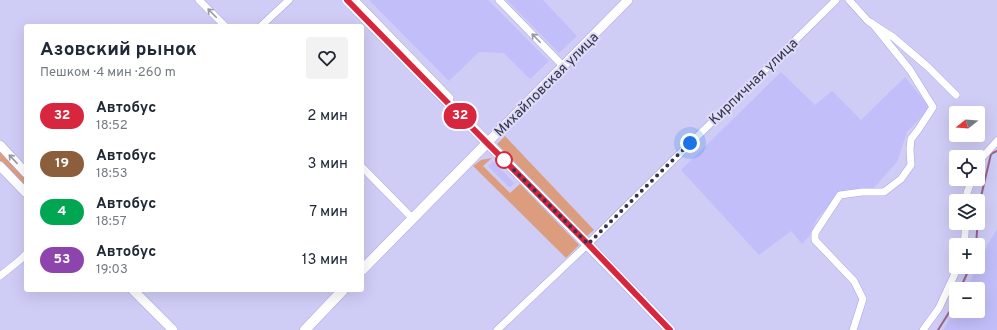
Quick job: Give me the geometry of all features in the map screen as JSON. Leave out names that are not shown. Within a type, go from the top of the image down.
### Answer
[{"type":"main road","points":[[347,0],[588,244],[670,330]]},
{"type":"main road","name":"Михайловская улица","points":[[364,268],[487,143]]},
{"type":"main road","points":[[304,330],[341,292]]},
{"type":"street","points":[[199,0],[223,24]]},
{"type":"street","points":[[263,24],[289,0]]},
{"type":"street","points":[[355,0],[454,102],[487,143]]},
{"type":"street","points":[[499,0],[563,66]]},
{"type":"street","name":"Михайловская улица","points":[[487,143],[628,0]]},
{"type":"street","name":"Кирпичная улица","points":[[497,330],[588,244],[836,0]]},
{"type":"street","points":[[849,0],[868,21],[893,37],[928,67],[956,95]]},
{"type":"street","points":[[852,330],[863,299],[854,281],[815,240],[815,233],[840,195],[862,192],[884,192],[902,179],[911,165],[911,139],[933,107],[910,70],[872,23]]},
{"type":"street","points":[[985,154],[997,140]]},
{"type":"street","points":[[0,146],[24,171]]},
{"type":"street","points":[[0,166],[24,191]]},
{"type":"street","points":[[364,169],[412,218]]},
{"type":"street","points":[[0,276],[24,256]]},
{"type":"street","points":[[923,330],[939,308],[955,274]]},
{"type":"street","points":[[135,292],[173,330]]},
{"type":"shaded area","points":[[369,0],[488,0],[549,61],[530,79],[504,53],[479,52],[449,81]]},
{"type":"shaded area","points":[[507,0],[543,0],[577,36],[559,53]]},
{"type":"shaded area","points":[[781,72],[815,105],[832,91],[861,120],[905,77],[930,108],[907,132],[897,162],[870,192],[841,191],[816,220],[811,234],[802,244],[791,231],[759,255],[681,170]]},
{"type":"shaded area","points":[[505,136],[594,230],[587,236],[497,144]]},
{"type":"shaded area","points":[[0,151],[24,176],[24,188],[0,163]]},
{"type":"shaded area","points":[[492,158],[483,166],[510,193],[520,184],[579,245],[566,258],[473,166],[481,160]]},
{"type":"shaded area","points":[[493,161],[514,183],[511,187],[508,186],[488,166]]},
{"type":"shaded area","points":[[997,229],[997,330],[943,330],[950,318],[985,318],[985,282],[970,282],[974,274],[985,274],[985,250]]},
{"type":"waterway","points":[[977,238],[979,205],[991,154],[997,151]]},
{"type":"waterway","points":[[963,282],[967,274]]},
{"type":"waterway","points":[[938,330],[949,313]]},
{"type":"bus line","name":"32","points":[[347,0],[588,244],[670,330]]},
{"type":"route","points":[[504,160],[588,244],[690,143]]}]
